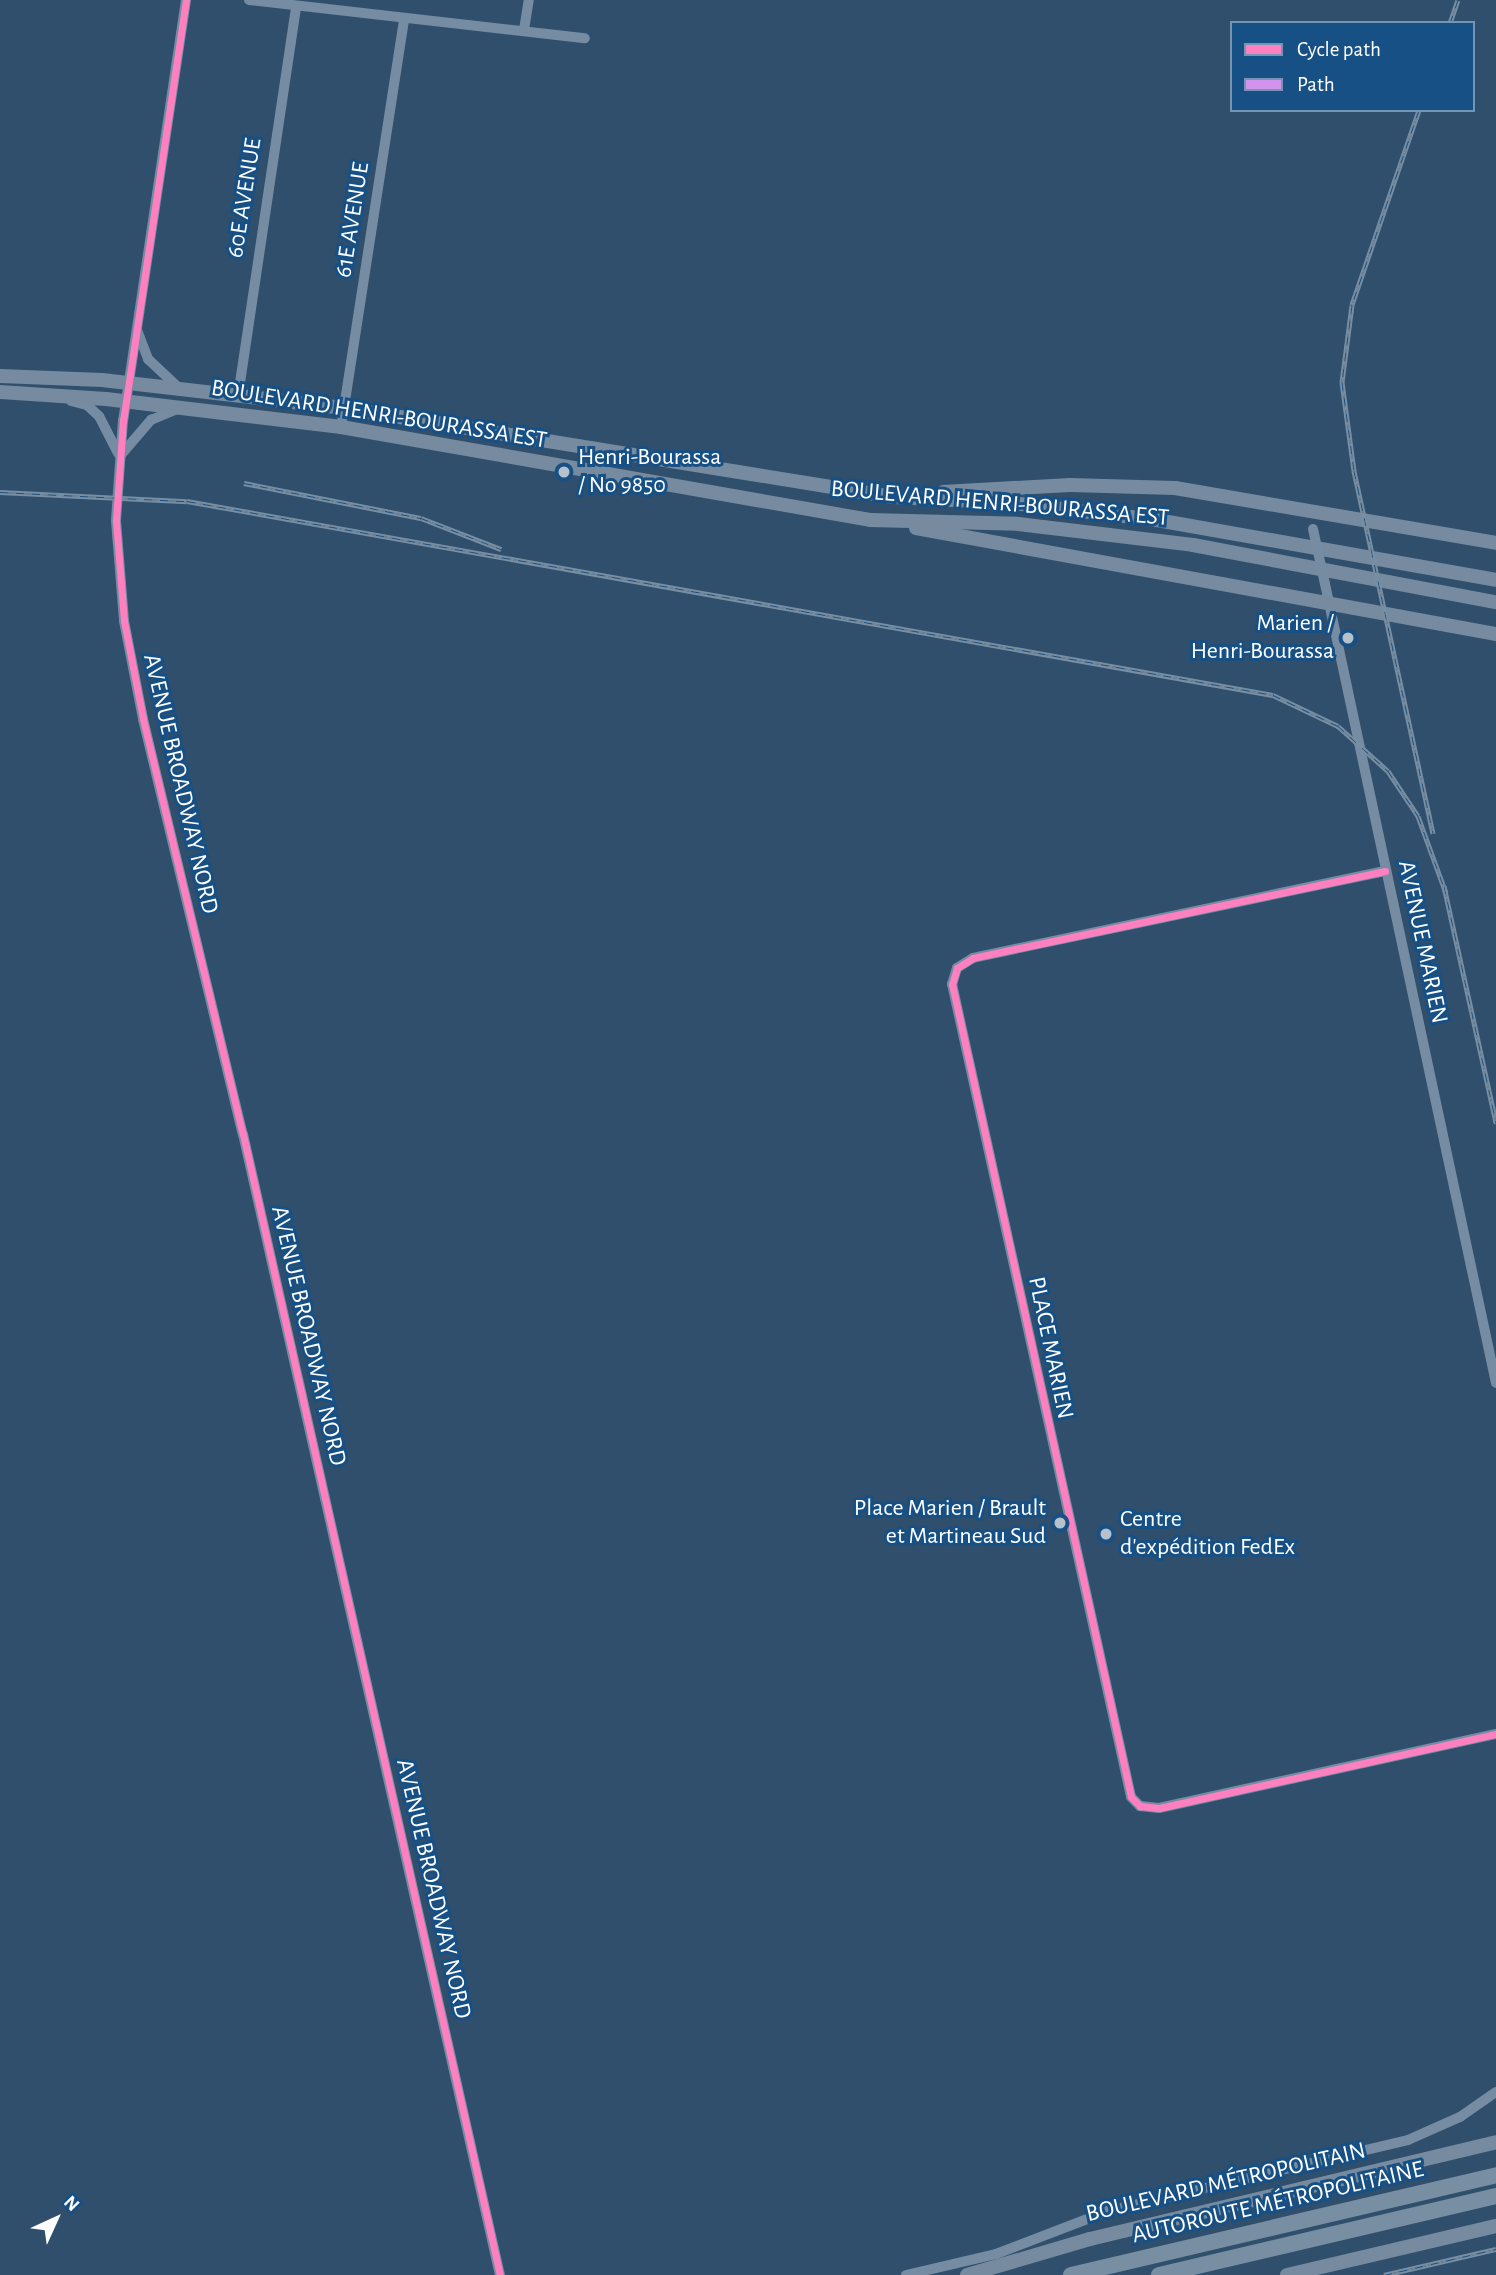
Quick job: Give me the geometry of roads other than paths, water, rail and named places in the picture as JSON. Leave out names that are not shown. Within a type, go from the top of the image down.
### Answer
[{"type":"highway","name":"AUTOROUTE MÉTROPOLITAINE","points":[[1071,2275],[1496,2175]]},
{"type":"highway","name":"AUTOROUTE MÉTROPOLITAINE","points":[[1159,2275],[1496,2196]]},
{"type":"main road","name":"BOULEVARD HENRI-BOURASSA EST","points":[[0,376],[127,383],[344,408],[892,497],[1012,503],[1157,520],[1496,580]]},
{"type":"main road","name":"BOULEVARD HENRI-BOURASSA EST","points":[[0,392],[184,408],[341,427],[870,520],[1018,524],[1193,545],[1496,601]]},
{"type":"main road","points":[[892,497],[990,488],[1123,484],[1210,493],[1496,543]]},
{"type":"main road","points":[[870,520],[1496,634]]},
{"type":"main road","name":"BOULEVARD MÉTROPOLITAIN","points":[[967,2275],[1090,2239],[1496,2142]]},
{"type":"main road","points":[[1287,2275],[1496,2225]]},
{"type":"street","name":"AVENUE BROADWAY NORD","points":[[186,0],[127,383],[120,456],[118,562],[140,706],[243,1134],[500,2275]]},
{"type":"street","points":[[249,0],[585,38]]},
{"type":"street","points":[[524,30],[529,0]]},
{"type":"street","name":"60E AVENUE","points":[[238,396],[296,6]]},
{"type":"street","name":"61E AVENUE","points":[[341,427],[404,19]]},
{"type":"street","points":[[135,322],[148,359],[182,391]]},
{"type":"street","name":"AVENUE BROADWAY NORD","points":[[35,394],[87,405],[99,416],[120,456]]},
{"type":"street","points":[[120,456],[151,420],[184,408]]},
{"type":"street","name":"AVENUE MARIEN","points":[[1310,511],[1496,1383]]},
{"type":"street","name":"PLACE MARIEN","points":[[1385,871],[972,958],[957,968],[952,984],[1131,1797],[1140,1806],[1159,1808],[1496,1734]]},
{"type":"street","name":"BOULEVARD MÉTROPOLITAIN","points":[[906,2275],[1012,2248],[1108,2211],[1421,2136],[1463,2116],[1496,2092]]},
{"type":"railway","points":[[1451,21],[1458,0]]},
{"type":"railway","points":[[1418,112],[1352,305],[1342,382],[1354,471],[1433,834]]},
{"type":"railway","points":[[244,483],[421,518],[501,549]]},
{"type":"railway","points":[[0,492],[187,501],[1273,695],[1338,726],[1388,771],[1418,816],[1446,893]]},
{"type":"railway","points":[[1444,886],[1496,1123]]},
{"type":"railway","points":[[1384,2275],[1496,2249]]},
{"type":"place","name":"Henri-Bourassa / No 9850","points":[[564,472]]},
{"type":"place","name":"Marien / Henri-Bourassa","points":[[1348,638]]},
{"type":"place","name":"Place Marien / Brault et Martineau Sud","points":[[1060,1523]]},
{"type":"place","name":"Centre d'expédition FedEx","points":[[1106,1534]]}]
